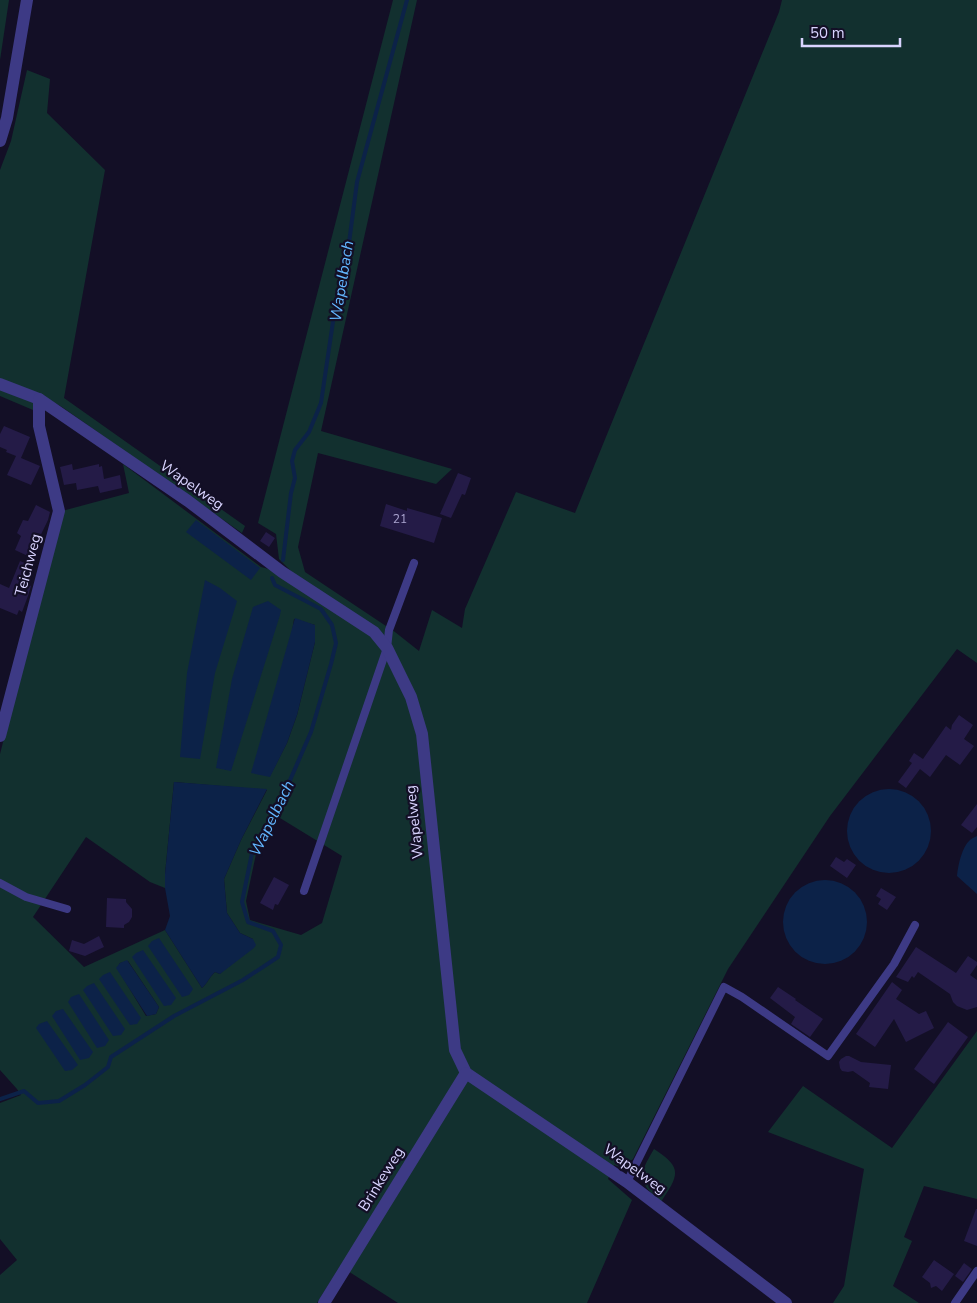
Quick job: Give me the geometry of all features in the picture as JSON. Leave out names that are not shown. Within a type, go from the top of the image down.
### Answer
[{"type":"street","points":[[0,141],[7,118],[28,0]]},
{"type":"street","name":"Wapelweg","points":[[0,384],[39,399],[188,501],[282,572],[374,632],[387,648],[411,697],[422,734],[455,1050],[466,1073],[627,1182],[786,1303]]},
{"type":"street","name":"Teichweg","points":[[0,736],[59,511],[39,426],[39,399]]},
{"type":"street","name":"Brinkeweg","points":[[324,1303],[466,1073]]},
{"type":"lane","points":[[304,891],[387,648],[389,630],[414,563]]},
{"type":"lane","points":[[0,883],[26,897],[67,909]]},
{"type":"lane","points":[[627,1182],[724,987],[742,997],[828,1056],[894,964],[915,925]]},
{"type":"lane","points":[[955,1303],[977,1272]]},
{"type":"green space","points":[[0,0],[9,0],[0,60]]},
{"type":"green space","points":[[393,0],[417,0],[321,431],[452,469],[436,484],[318,453],[298,547],[305,572],[395,632],[419,651],[432,610],[462,628],[465,609],[516,492],[575,513],[779,12],[782,0],[977,0],[977,663],[957,649],[830,816],[728,969],[633,1159],[620,1167],[614,1165],[608,1179],[632,1200],[587,1303],[398,1303],[340,1266],[317,1303],[0,1303],[0,1275],[17,1260],[0,1239],[0,1103],[21,1095],[0,1070],[0,754],[62,511],[129,493],[123,464],[261,567],[296,576],[279,559],[276,534],[258,523]],"holes":[[[294,619],[315,625],[315,642],[297,715],[287,743],[270,776]],[[174,782],[267,790],[241,840],[224,879],[227,913],[240,933],[253,939],[220,974],[215,972],[202,988],[165,930],[84,967],[33,917],[86,837],[150,882],[165,888]],[[275,815],[342,856],[322,923],[301,935],[250,920],[246,901],[256,854]],[[128,961],[159,1007],[156,1014],[146,1016],[117,968],[120,963]]]},
{"type":"green space","points":[[27,70],[50,79],[47,113],[105,170],[64,398],[245,526],[242,533],[62,407],[39,394],[33,410],[0,396],[0,170],[11,141]]},
{"type":"green space","points":[[977,1031],[977,1199],[924,1186],[904,1237],[912,1241],[893,1286],[919,1303],[833,1303],[844,1286],[864,1169],[768,1132],[803,1086],[892,1148]]},
{"type":"green space","points":[[654,1149],[670,1162],[674,1167],[675,1173],[674,1179],[661,1202],[648,1189],[642,1178],[645,1166]]},
{"type":"water","points":[[196,520],[260,568],[251,580],[186,532]]},
{"type":"water","points":[[205,580],[220,588],[237,601],[215,673],[200,759],[180,757],[187,673]]},
{"type":"water","points":[[268,601],[281,610],[280,615],[231,771],[216,768],[232,679],[253,607]]},
{"type":"water","points":[[295,618],[315,625],[315,642],[297,715],[287,743],[270,777],[251,773]]},
{"type":"water","points":[[174,782],[267,789],[224,879],[227,913],[240,933],[253,939],[256,945],[220,974],[215,972],[202,988],[165,930],[170,916],[165,888],[165,874]]},
{"type":"water","points":[[889,789],[912,796],[924,808],[931,831],[924,854],[912,866],[889,873],[866,866],[854,854],[847,831],[854,808],[866,796]]},
{"type":"water","points":[[977,836],[977,894],[957,876],[959,862],[967,843]]},
{"type":"water","points":[[825,880],[848,887],[860,899],[867,922],[860,945],[848,957],[825,964],[802,957],[790,945],[783,922],[790,899],[802,887]]},
{"type":"water","points":[[159,938],[193,989],[189,995],[182,997],[148,946],[152,941]]},
{"type":"water","points":[[143,950],[176,998],[171,1005],[164,1006],[132,957]]},
{"type":"water","points":[[127,960],[159,1007],[156,1014],[147,1016],[116,968],[120,963]]},
{"type":"water","points":[[110,972],[141,1018],[137,1024],[130,1025],[99,979]]},
{"type":"water","points":[[94,983],[125,1029],[121,1035],[113,1036],[83,990]]},
{"type":"water","points":[[79,994],[109,1040],[105,1046],[97,1048],[68,1002],[71,997]]},
{"type":"water","points":[[63,1009],[93,1052],[89,1058],[80,1060],[52,1016],[56,1011]]},
{"type":"water","points":[[47,1021],[78,1065],[72,1070],[65,1071],[36,1028],[39,1024]]},
{"type":"building","points":[[4,426],[30,437],[21,458],[40,466],[31,485],[7,475],[16,456],[0,447],[0,434]]},
{"type":"building","points":[[72,464],[73,470],[99,464],[99,467],[102,466],[104,479],[120,475],[122,488],[100,493],[98,486],[77,490],[76,483],[64,485],[60,467]]},
{"type":"building","points":[[458,473],[471,478],[465,495],[462,494],[451,518],[440,514]]},
{"type":"building","points":[[386,504],[407,511],[407,508],[442,518],[434,543],[380,526]]},
{"type":"building","points":[[36,505],[50,512],[30,557],[15,550],[21,536],[17,533],[23,520],[28,521]]},
{"type":"building","points":[[266,532],[275,538],[269,547],[260,541]]},
{"type":"building","points":[[20,561],[30,565],[22,582],[31,586],[22,612],[19,610],[17,615],[0,608],[0,584],[9,588]]},
{"type":"building","points":[[959,715],[973,725],[964,739],[974,746],[960,765],[946,755],[930,777],[920,769],[906,788],[898,782],[912,763],[909,761],[914,753],[923,759],[946,726],[951,730]]},
{"type":"building","points":[[977,804],[977,827],[972,833],[961,825]]},
{"type":"building","points":[[836,857],[844,862],[847,859],[856,865],[847,878],[830,866]]},
{"type":"building","points":[[274,877],[289,885],[278,905],[275,904],[273,910],[260,903]]},
{"type":"building","points":[[881,888],[896,897],[887,910],[878,904],[881,899],[876,896]]},
{"type":"building","points":[[107,898],[126,899],[126,902],[132,909],[132,917],[124,925],[124,928],[106,927]]},
{"type":"building","points":[[99,936],[104,947],[85,956],[69,951],[72,940],[84,944]]},
{"type":"building","points":[[916,947],[956,973],[968,956],[977,962],[970,975],[977,980],[977,1007],[967,1010],[957,1006],[950,994],[918,972],[908,982],[896,977]]},
{"type":"building","points":[[892,982],[902,990],[896,999],[919,1014],[926,1011],[934,1028],[906,1042],[894,1019],[875,1047],[856,1034]]},
{"type":"building","points":[[778,987],[823,1019],[810,1037],[791,1024],[795,1017],[770,998]]},
{"type":"building","points":[[948,1022],[968,1037],[934,1084],[914,1069]]},
{"type":"building","points":[[846,1056],[861,1062],[891,1065],[888,1089],[869,1087],[870,1083],[853,1071],[842,1071],[839,1062]]},
{"type":"building","points":[[977,1209],[977,1246],[964,1241]]},
{"type":"building","points":[[934,1260],[954,1274],[942,1291],[936,1286],[931,1288],[930,1283],[922,1277]]},
{"type":"building","points":[[964,1263],[972,1269],[963,1282],[955,1276]]},
{"type":"waterway","name":"Wapelbach","points":[[283,560],[291,493],[295,478],[292,461],[295,450],[309,432],[321,403],[335,308],[349,243],[357,182],[407,0]]},
{"type":"waterway","name":"Wapelbach","points":[[0,1099],[24,1091],[38,1103],[59,1101],[85,1085],[108,1067],[111,1057],[174,1016],[243,980],[278,957],[281,945],[273,931],[248,922],[242,902],[252,853],[284,794],[311,732],[336,643],[332,625],[321,609],[275,585],[272,578]]}]
